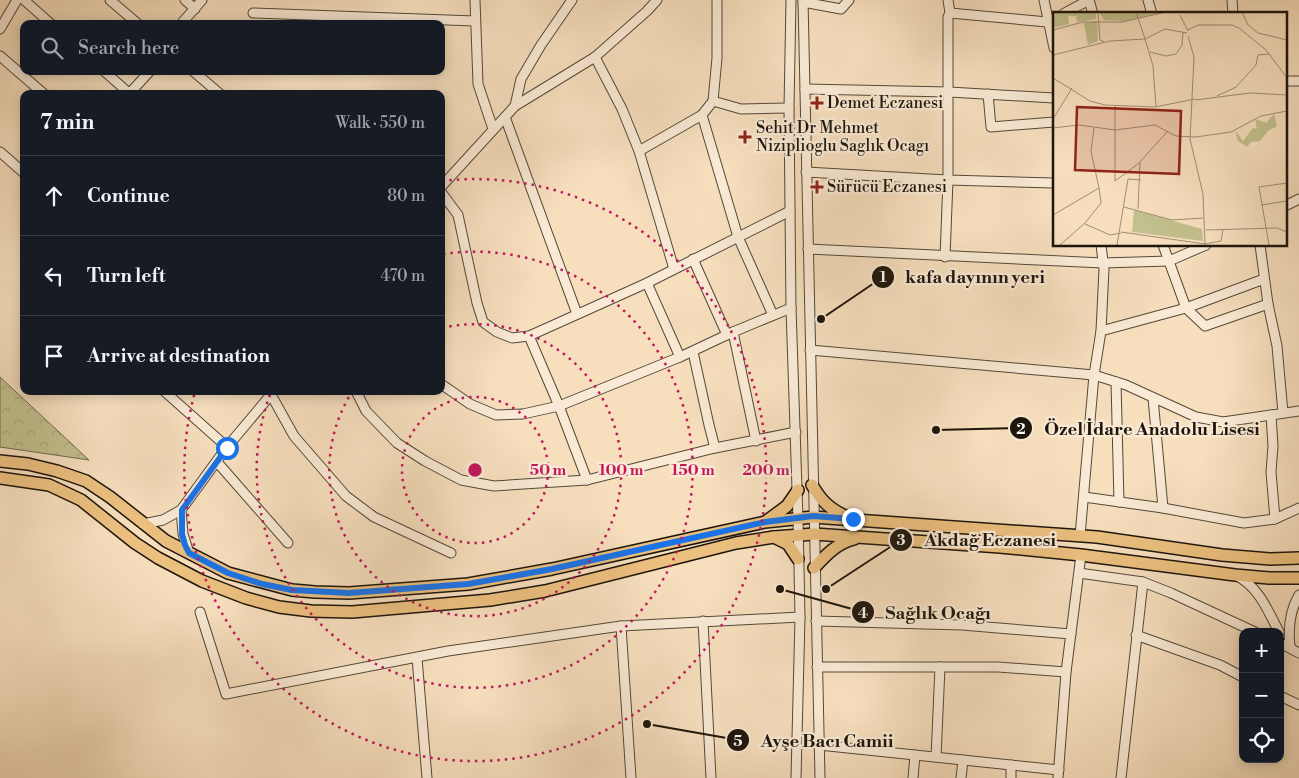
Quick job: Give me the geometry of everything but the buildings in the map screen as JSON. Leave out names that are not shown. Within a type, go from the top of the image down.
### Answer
[{"type":"main road","points":[[0,461],[28,464],[86,481],[110,497],[166,541],[228,573],[262,584],[292,590],[349,593],[468,584],[765,522],[813,516],[1080,536],[1222,555],[1270,559],[1299,558]]},
{"type":"main road","points":[[0,478],[49,485],[81,500],[135,543],[158,558],[202,580],[246,598],[279,607],[311,611],[352,612],[490,600],[545,591],[736,543],[798,534],[1000,547],[1081,555],[1235,575],[1299,578]]},
{"type":"main road","points":[[812,485],[820,499],[836,512],[853,519]]},
{"type":"main road","points":[[765,522],[775,517],[787,506],[798,490]]},
{"type":"main road","points":[[774,537],[788,544],[798,559]]},
{"type":"main road","points":[[814,568],[831,550],[848,540],[862,537]]},
{"type":"street","points":[[0,29],[17,0]]},
{"type":"street","points":[[24,0],[46,20]]},
{"type":"street","points":[[110,0],[133,20]]},
{"type":"street","points":[[185,0],[194,9]]},
{"type":"street","points":[[184,20],[202,0]]},
{"type":"street","points":[[475,0],[478,84],[493,129]]},
{"type":"street","points":[[515,106],[521,79],[540,45],[572,0]]},
{"type":"street","points":[[445,183],[515,106],[595,57],[657,0]]},
{"type":"street","points":[[639,151],[702,114],[713,101],[717,58],[717,0]]},
{"type":"street","points":[[791,0],[789,108],[791,308],[798,490],[800,616],[796,778]]},
{"type":"street","points":[[820,778],[812,485],[803,1],[841,10],[849,0]]},
{"type":"street","points":[[945,257],[948,180],[948,17],[950,13],[948,0]]},
{"type":"street","points":[[1044,0],[1051,20],[1053,39]]},
{"type":"street","points":[[1067,12],[1089,0]]},
{"type":"street","points":[[253,13],[475,21]]},
{"type":"street","points":[[950,13],[1051,20]]},
{"type":"street","points":[[0,56],[20,73]]},
{"type":"street","points":[[595,57],[622,109],[639,151],[674,269]]},
{"type":"street","points":[[22,75],[39,90]]},
{"type":"street","points":[[108,75],[125,90]]},
{"type":"street","points":[[133,90],[146,75]]},
{"type":"street","points":[[198,75],[215,90]]},
{"type":"street","points":[[1286,81],[1299,80]]},
{"type":"street","points":[[805,89],[949,92],[1053,98]]},
{"type":"street","points":[[988,94],[991,127],[1053,122]]},
{"type":"street","points":[[713,101],[741,109],[789,108]]},
{"type":"street","points":[[702,114],[738,237],[773,315]]},
{"type":"street","points":[[505,117],[577,314]]},
{"type":"street","points":[[0,152],[20,170]]},
{"type":"street","points":[[806,172],[948,180],[1053,183]]},
{"type":"street","points":[[445,197],[458,215],[477,303],[483,322],[497,332],[512,338],[529,336],[647,283],[790,211]]},
{"type":"street","points":[[1286,206],[1299,199]]},
{"type":"street","points":[[1080,536],[1094,375],[1101,331],[1103,263],[1101,246]]},
{"type":"street","points":[[1163,246],[1186,308],[1205,326],[1268,304]]},
{"type":"street","points":[[808,249],[1103,263],[1169,261],[1204,246]]},
{"type":"street","points":[[1260,246],[1268,304],[1277,346],[1283,413]]},
{"type":"street","points":[[693,259],[730,334],[756,441]]},
{"type":"street","points":[[1101,331],[1186,308],[1264,279]]},
{"type":"street","points":[[647,283],[680,357]]},
{"type":"street","points":[[445,387],[470,404],[496,415],[523,414],[559,406],[693,352],[791,308]]},
{"type":"street","points":[[529,336],[559,406],[587,480]]},
{"type":"street","points":[[810,350],[1094,375],[1116,382],[1196,417],[1223,422],[1299,411]]},
{"type":"street","points":[[693,352],[715,448]]},
{"type":"street","points":[[1116,382],[1119,502]]},
{"type":"street","points":[[168,395],[227,448]]},
{"type":"street","points":[[143,524],[163,520],[182,510],[269,395]]},
{"type":"street","points":[[273,395],[294,436],[346,496],[374,517],[451,553]]},
{"type":"street","points":[[358,395],[366,411],[397,442],[425,461],[461,480],[494,486],[587,480],[715,448],[796,432]]},
{"type":"street","points":[[1152,398],[1163,508]]},
{"type":"street","points":[[1271,415],[1273,446],[1271,472],[1275,519]]},
{"type":"street","points":[[217,462],[288,543]]},
{"type":"street","points":[[1084,497],[1163,508],[1244,523],[1275,519],[1299,508]]},
{"type":"street","points":[[182,510],[182,534],[189,553]]},
{"type":"street","points":[[819,745],[1012,765],[1058,774],[1066,672],[1081,555]]},
{"type":"street","points":[[1079,573],[1143,582],[1246,628]]},
{"type":"street","points":[[1235,575],[1248,582],[1254,588],[1277,628]]},
{"type":"street","points":[[1121,778],[1143,582]]},
{"type":"street","points":[[1290,647],[1288,625],[1299,595]]},
{"type":"street","points":[[200,612],[226,694],[480,646],[621,626],[800,616]]},
{"type":"street","points":[[703,621],[711,778]]},
{"type":"street","points":[[816,621],[962,625],[1071,634]]},
{"type":"street","points":[[621,626],[631,778]]},
{"type":"street","points":[[1136,635],[1220,665],[1239,675]]},
{"type":"street","points":[[1284,639],[1290,647]]},
{"type":"street","points":[[1284,645],[1299,653]]},
{"type":"street","points":[[417,658],[427,778]]},
{"type":"street","points":[[817,667],[998,668],[1066,672]]},
{"type":"street","points":[[936,757],[940,667]]},
{"type":"street","points":[[1284,698],[1299,706]]},
{"type":"street","points":[[913,778],[915,755]]},
{"type":"street","points":[[962,778],[963,760]]},
{"type":"street","points":[[1011,778],[1012,765]]},
{"type":"green space","points":[[0,377],[89,460],[0,447]]},
{"type":"place","name":"Demet Eczanesi","points":[[817,103]]},
{"type":"place","name":"Sehit Dr Mehmet Niziplioglu Saglık Ocagı","points":[[745,137]]},
{"type":"place","name":"Sürücü Eczanesi","points":[[817,187]]},
{"type":"place","name":"kafa dayının yeri","points":[[821,319]]},
{"type":"place","name":"Özel İdare Anadolu Lisesi","points":[[936,430]]},
{"type":"place","name":"Sağlık Ocağı","points":[[780,589]]},
{"type":"place","name":"Akdağ Eczanesi","points":[[826,589]]},
{"type":"place","name":"Ayşe Bacı Camii","points":[[647,724]]},
{"type":"route","points":[[227,448],[182,510],[182,534],[185,545],[189,553],[228,573],[262,584],[292,590],[349,593],[468,584],[552,569],[626,551],[765,522],[813,516],[853,519]]}]
